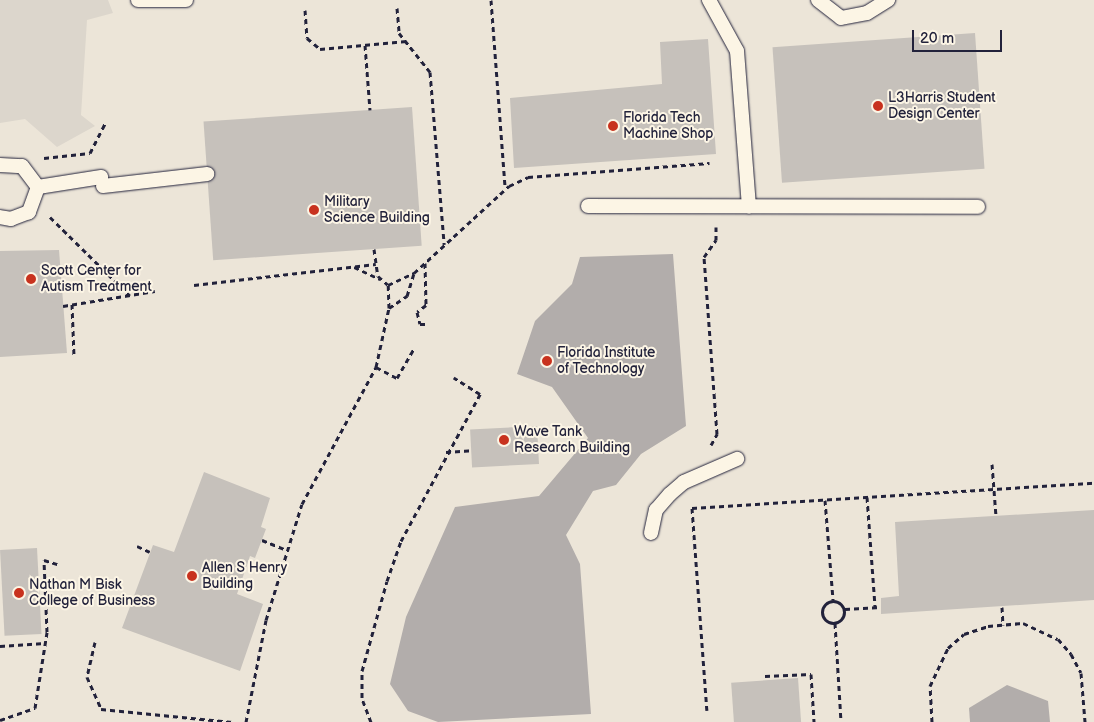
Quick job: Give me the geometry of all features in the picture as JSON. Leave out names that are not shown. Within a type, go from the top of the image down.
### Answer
[{"type":"lane","points":[[138,0],[186,0]]},
{"type":"lane","points":[[709,0],[737,52],[749,206]]},
{"type":"lane","points":[[818,0],[841,18],[867,13],[888,0]]},
{"type":"lane","points":[[0,165],[22,166],[38,187]]},
{"type":"lane","points":[[38,187],[207,174]]},
{"type":"lane","points":[[0,216],[12,219],[29,212],[38,187]]},
{"type":"lane","points":[[588,206],[978,207]]},
{"type":"lane","points":[[651,533],[656,510],[684,482],[738,459]]},
{"type":"path","points":[[491,0],[505,189]]},
{"type":"path","points":[[397,8],[399,33],[408,41],[430,72],[444,245]]},
{"type":"path","points":[[305,10],[307,38],[320,49],[408,41]]},
{"type":"path","points":[[365,45],[370,110]]},
{"type":"path","points":[[35,155],[43,159],[90,153],[105,124]]},
{"type":"path","points":[[388,285],[414,273],[505,189],[528,177],[709,163]]},
{"type":"path","points":[[44,220],[48,215],[130,296]]},
{"type":"path","points":[[702,451],[717,434],[704,257],[716,240],[716,226]]},
{"type":"path","points":[[246,722],[266,620],[288,550],[323,461],[376,367],[390,308],[388,285],[383,280],[376,264],[374,249]]},
{"type":"path","points":[[425,263],[426,305],[417,312],[420,324],[425,324]]},
{"type":"path","points":[[194,285],[376,264]]},
{"type":"path","points":[[353,267],[383,280]]},
{"type":"path","points":[[390,308],[407,296],[414,273]]},
{"type":"path","points":[[63,306],[155,291]]},
{"type":"path","points":[[72,304],[74,356]]},
{"type":"path","points":[[376,367],[398,378],[414,349]]},
{"type":"path","points":[[371,722],[362,698],[362,671],[401,541],[446,452],[480,394],[454,378]]},
{"type":"path","points":[[446,452],[472,450]]},
{"type":"path","points":[[992,464],[996,516]]},
{"type":"path","points":[[692,508],[1094,483]]},
{"type":"path","points":[[867,497],[875,607]]},
{"type":"path","points":[[825,500],[833,600],[845,609],[881,606]]},
{"type":"path","points":[[692,501],[707,710]]},
{"type":"path","points":[[262,540],[288,550]]},
{"type":"path","points":[[137,546],[150,552]]},
{"type":"path","points":[[0,720],[35,708],[45,643],[44,560],[57,564]]},
{"type":"path","points":[[833,600],[826,604],[822,614],[835,623]]},
{"type":"path","points":[[1002,606],[1003,625]]},
{"type":"path","points":[[835,623],[844,617],[845,609]]},
{"type":"path","points":[[835,623],[841,722]]},
{"type":"path","points":[[932,722],[930,686],[948,648],[964,634],[1003,625],[1038,628],[1058,639],[1071,654],[1081,674],[1085,722]]},
{"type":"path","points":[[95,642],[87,677],[101,709],[232,722]]},
{"type":"path","points":[[0,646],[45,643]]},
{"type":"path","points":[[765,676],[811,674],[814,722]]},
{"type":"shaded area","name":"Florida Institute of Technology","points":[[0,0],[1094,0],[1094,722],[0,722]]},
{"type":"shaded area","points":[[0,0],[108,0],[113,13],[87,20],[81,115],[95,126],[57,147],[25,119],[0,123]]},
{"type":"shaded area","points":[[673,254],[686,426],[641,454],[616,485],[593,491],[566,535],[580,564],[591,714],[438,722],[408,711],[390,684],[406,617],[455,507],[539,496],[588,438],[552,387],[517,374],[535,321],[572,284],[580,257]]},
{"type":"shaded area","points":[[1007,685],[1048,701],[1050,722],[970,722],[969,708]]},
{"type":"building","name":"L3Harris Student Design Center","points":[[975,33],[984,169],[782,183],[772,47]]},
{"type":"building","name":"Florida Tech Machine Shop","points":[[708,39],[716,154],[514,168],[510,98],[662,84],[660,42]]},
{"type":"building","name":"Military Science Building","points":[[412,107],[422,246],[213,260],[204,122]]},
{"type":"building","name":"Scott Center for Autism Treatment","points":[[59,250],[67,353],[0,357],[0,251]]},
{"type":"building","name":"Wave Tank Research Building","points":[[537,426],[539,464],[472,467],[470,430]]},
{"type":"building","name":"Allen S Henry Building","points":[[204,472],[270,498],[261,527],[266,529],[255,558],[250,556],[237,594],[263,604],[240,671],[122,628],[153,545],[174,552]]},
{"type":"building","points":[[1094,510],[1094,600],[881,614],[881,598],[899,596],[895,522]]},
{"type":"building","name":"Nathan M Bisk College of Business","points":[[37,548],[42,634],[5,636],[0,550]]},
{"type":"building","points":[[798,678],[801,722],[734,722],[731,683]]},
{"type":"place","name":"L3Harris Student Design Center","points":[[878,106]]},
{"type":"place","name":"Florida Tech Machine Shop","points":[[613,126]]},
{"type":"place","name":"Military Science Building","points":[[314,210]]},
{"type":"place","name":"Scott Center for Autism Treatment","points":[[31,279]]},
{"type":"place","name":"Florida Institute of Technology","points":[[547,361]]},
{"type":"place","name":"Wave Tank Research Building","points":[[504,440]]},
{"type":"place","name":"Allen S Henry Building","points":[[192,576]]},
{"type":"place","name":"Nathan M Bisk College of Business","points":[[19,593]]}]
